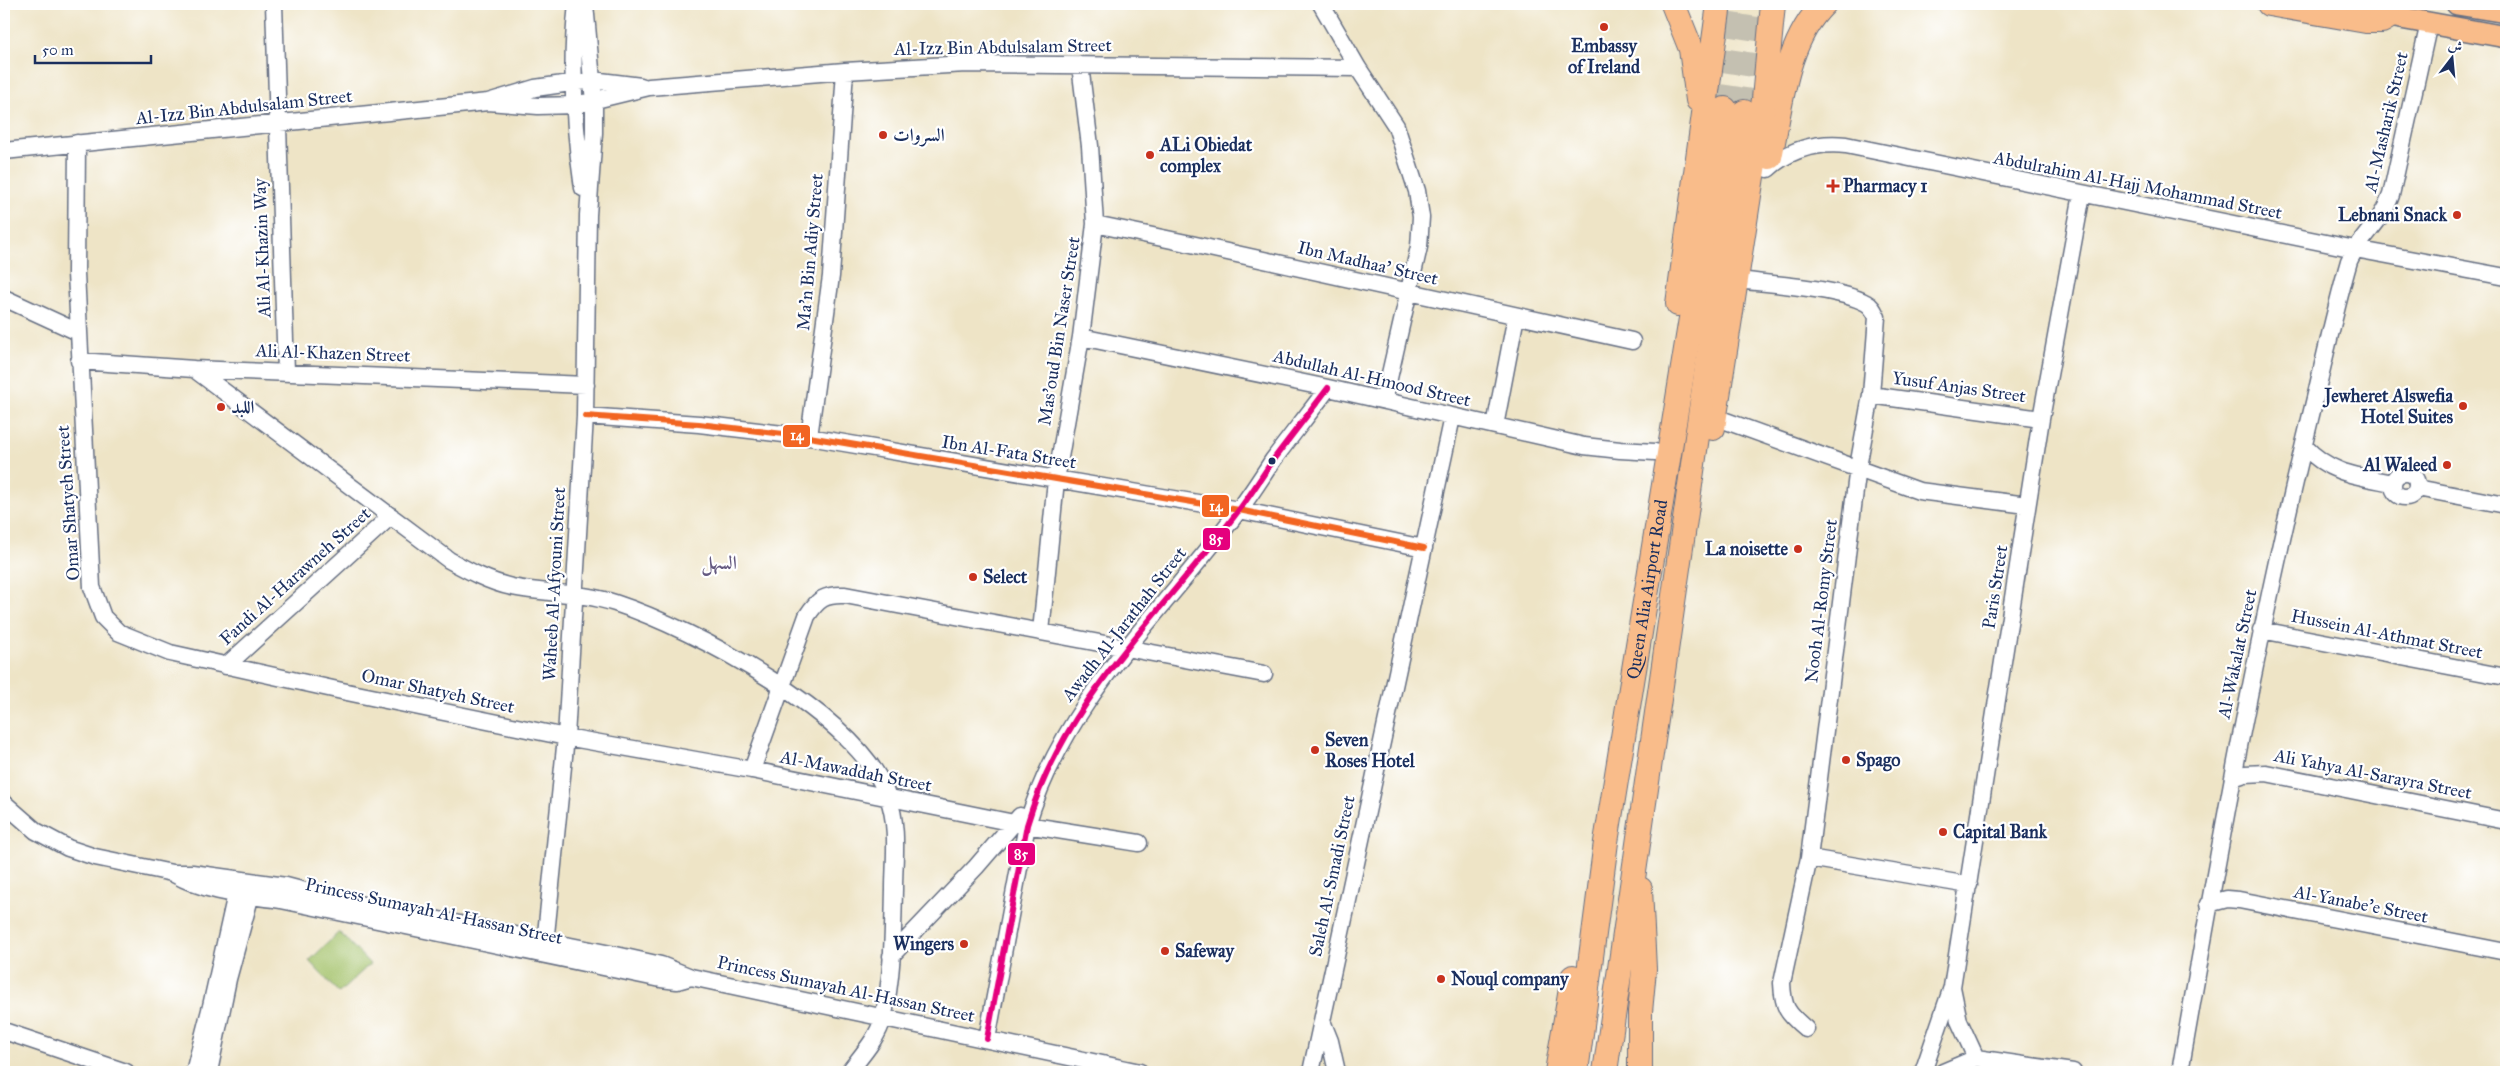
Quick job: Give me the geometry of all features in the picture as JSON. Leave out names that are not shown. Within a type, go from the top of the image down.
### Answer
[{"type":"highway","points":[[1673,4],[1691,49],[1701,125]]},
{"type":"highway","points":[[1650,578],[1646,550],[1645,521],[1672,349],[1701,125],[1719,4]]},
{"type":"highway","points":[[1672,596],[1687,564],[1706,476],[1764,99],[1773,4]]},
{"type":"highway","points":[[1745,226],[1768,170],[1789,69],[1798,40],[1809,22],[1824,4]]},
{"type":"highway","points":[[2269,4],[2366,21],[2382,21],[2390,16]]},
{"type":"highway","name":"Queen Alia Airport Road","points":[[1576,1072],[1606,842],[1650,578],[1734,110],[1672,596],[1605,1072]]},
{"type":"highway","points":[[1557,1072],[1584,909],[1606,842]]},
{"type":"highway","points":[[1636,852],[1644,942],[1640,1072]]},
{"type":"main road","points":[[2328,4],[2506,37]]},
{"type":"main road","points":[[2457,4],[2506,12]]},
{"type":"street","name":"Ali Al-Khazin Way","points":[[274,4],[286,371]]},
{"type":"street","name":"Waheeb Al-Afyouni Street","points":[[577,4],[575,105],[579,157],[588,215]]},
{"type":"street","name":"Waheeb Al-Afyouni Street","points":[[545,947],[566,737],[585,416],[588,215],[594,102],[584,4]]},
{"type":"street","points":[[1321,4],[1358,68],[1396,126],[1417,191],[1421,217],[1419,247],[1384,400]]},
{"type":"street","name":"Al-Masharik Street","points":[[2355,249],[2379,221],[2391,195],[2429,23]]},
{"type":"street","name":"Al-Izz Bin Abdulsalam Street","points":[[4,151],[488,102],[538,106],[575,105],[594,102],[649,87],[845,70],[966,64],[1358,68]]},
{"type":"street","name":"Mas'oud Bin Naser Street","points":[[1041,632],[1056,480],[1081,337],[1094,224],[1091,156],[1080,65]]},
{"type":"street","name":"Ma'n Bin Adiy Street","points":[[809,437],[831,276],[845,70]]},
{"type":"street","name":"Al-Izz Bin Abdulsalam Street","points":[[488,102],[535,88],[592,80],[649,87]]},
{"type":"street","name":"Omar Shatyeh Street","points":[[78,143],[76,273],[79,361],[92,587],[103,617],[118,632],[140,643],[170,653],[566,737]]},
{"type":"street","name":"Abdulrahim Al-Hajj Mohammad Street","points":[[1768,170],[1789,154],[1813,146],[1846,145],[2355,249],[2506,277]]},
{"type":"street","name":"Paris Street","points":[[1923,1072],[1952,987],[1970,886],[2041,419],[2082,194]]},
{"type":"street","name":"Ibn Madhaa' Street","points":[[1094,224],[1632,341]]},
{"type":"street","name":"Al-Wakalat Street","points":[[2180,1072],[2208,904],[2261,630],[2345,277],[2355,249]]},
{"type":"street","name":"Nooh Al-Romy Street","points":[[1737,280],[1804,288],[1850,297],[1867,303],[1877,317],[1871,395],[1858,467],[1809,858],[1782,982],[1783,1002],[1788,1014],[1806,1029]]},
{"type":"street","points":[[4,298],[78,332]]},
{"type":"street","points":[[1495,426],[1516,316]]},
{"type":"street","name":"Abdullah Al-Hmood Street","points":[[1081,337],[1384,400],[1584,446],[1655,452]]},
{"type":"street","name":"Ali Al-Khazen Street","points":[[79,361],[194,369],[286,371],[586,385]]},
{"type":"street","points":[[194,369],[449,560],[471,572],[512,587],[573,594],[614,603],[662,622],[725,654],[783,688],[814,709],[850,741],[862,754],[889,798],[896,848],[891,956],[882,1019],[872,1040],[849,1072]]},
{"type":"street","name":"Awadh Al-Jarathah Street","points":[[987,1039],[1020,824],[1035,797],[1050,762],[1077,715],[1126,649],[1239,510],[1328,388]]},
{"type":"street","name":"Yusuf Anjas Street","points":[[1871,395],[2041,419]]},
{"type":"street","name":"Ibn Al-Fata Street","points":[[585,416],[699,424],[809,437],[1239,510],[1424,548]]},
{"type":"street","name":"Saleh Al-Smadi Street","points":[[1311,1072],[1316,1040],[1322,1021],[1452,417]]},
{"type":"street","points":[[1715,417],[1858,467],[1889,482],[1919,491],[2028,505]]},
{"type":"street","points":[[2304,446],[2312,455],[2334,470],[2393,483],[2394,492],[2402,497],[2412,496],[2417,488],[2506,505]]},
{"type":"street","name":"Fandi Al-Harawneh Street","points":[[226,666],[391,516]]},
{"type":"street","points":[[752,770],[783,688],[807,616],[817,601],[829,594],[845,595],[1264,674]]},
{"type":"street","name":"Hussein Al-Athmat Street","points":[[2261,630],[2506,677]]},
{"type":"street","name":"Al-Mawaddah Street","points":[[566,737],[752,770],[1020,824],[1139,843]]},
{"type":"street","name":"Ali Yahya Al-Sarayra Street","points":[[2233,778],[2253,772],[2266,773],[2506,821]]},
{"type":"street","name":"Princess Sumayah Al-Hassan Street","points":[[4,803],[36,831],[78,853],[172,873],[203,888],[545,947]]},
{"type":"street","points":[[891,956],[1020,824]]},
{"type":"street","points":[[1809,858],[1970,886]]},
{"type":"street","name":"Princess Sumayah Al-Hassan Street","points":[[172,873],[192,872],[286,886],[343,901],[545,947],[669,980],[691,977],[882,1019],[987,1039],[1084,1066],[1140,1072]]},
{"type":"street","points":[[194,1072],[247,879]]},
{"type":"street","points":[[209,1072],[243,896]]},
{"type":"street","name":"Al-Yanabe'e Street","points":[[2208,904],[2227,899],[2239,900],[2506,952]]},
{"type":"street","name":"Paris Street","points":[[1952,987],[1959,1021],[1976,1058]]},
{"type":"street","points":[[1322,1021],[1330,1041],[1337,1072]]},
{"type":"street","points":[[4,1032],[126,1072]]},
{"type":"street","points":[[1942,1072],[1950,1067],[1976,1058],[2073,1072]]},
{"type":"green space","points":[[339,932],[370,964],[339,993],[309,961]]},
{"type":"tunnel","points":[[1725,109],[1741,4]]},
{"type":"tunnel","points":[[1744,112],[1760,4]]},
{"type":"transit line","name":"85","points":[[987,1039],[1027,825],[1044,780],[1065,737],[1090,697],[1118,659],[1210,548],[1252,492],[1273,460],[1328,388]]},
{"type":"transit line","name":"14","points":[[585,416],[699,424],[809,437],[1239,510],[1424,548]]},
{"type":"place","name":"Embassy of Ireland","points":[[1604,27]]},
{"type":"place","name":"السروات","points":[[883,135]]},
{"type":"place","name":"ALi Obiedat complex","points":[[1150,155]]},
{"type":"place","name":"Pharmacy 1","points":[[1833,186]]},
{"type":"place","name":"Lebnani Snack","points":[[2457,215]]},
{"type":"place","name":"Jewheret Alswefia Hotel Suites","points":[[2463,406]]},
{"type":"place","name":"اللبد","points":[[221,407]]},
{"type":"place","name":"Al Waleed","points":[[2447,465]]},
{"type":"place","name":"La noisette","points":[[1798,549]]},
{"type":"place","name":"Select","points":[[973,577]]},
{"type":"place","name":"Seven Roses Hotel","points":[[1315,750]]},
{"type":"place","name":"Spago","points":[[1846,760]]},
{"type":"place","name":"Capital Bank","points":[[1943,832]]},
{"type":"place","name":"Wingers","points":[[964,944]]},
{"type":"place","name":"Safeway","points":[[1165,951]]},
{"type":"place","name":"Nouql company","points":[[1441,979]]},
{"type":"district","name":"السهل","points":[[719,562]]}]
